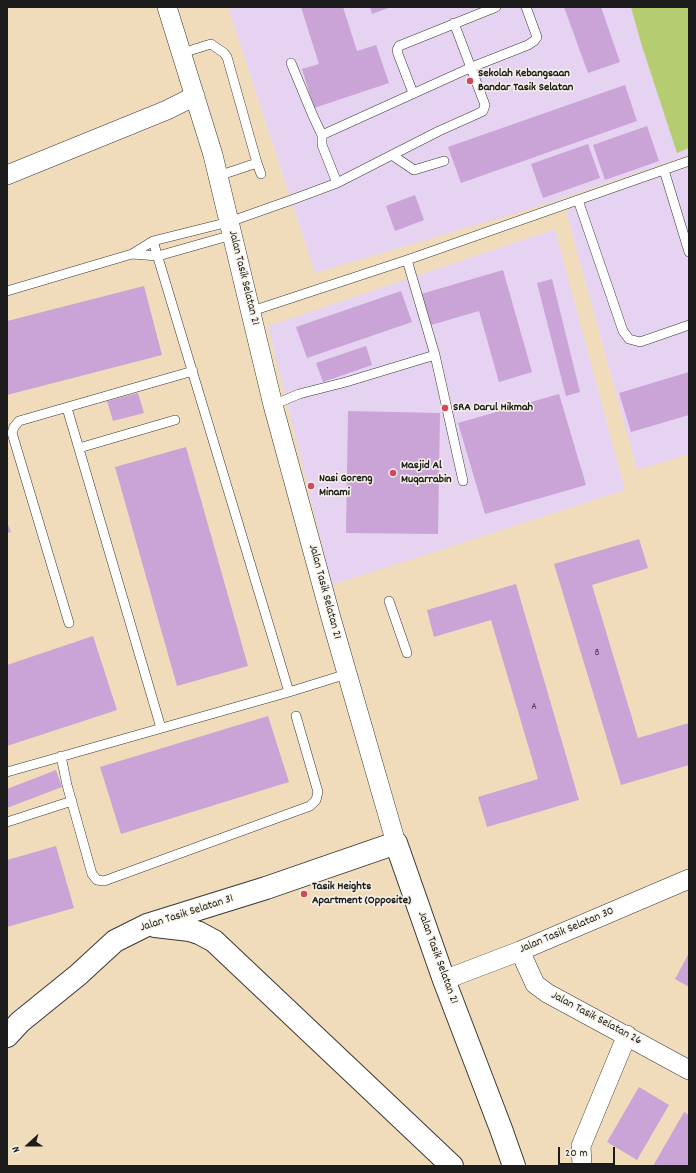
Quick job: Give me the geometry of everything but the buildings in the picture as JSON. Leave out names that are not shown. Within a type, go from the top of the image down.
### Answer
[{"type":"street","name":"Jalan Tasik Selatan 21","points":[[167,7],[218,176],[252,311],[273,405],[347,674],[396,844],[444,980],[514,1166]]},
{"type":"street","points":[[7,175],[167,110],[195,96]]},
{"type":"street","name":"Jalan Tasik Selatan 31","points":[[7,1036],[20,1022],[78,975],[115,941],[147,925],[266,888],[396,844]]},
{"type":"street","name":"Jalan Tasik Selatan 30","points":[[444,980],[520,951],[689,879]]},
{"type":"street","points":[[147,925],[190,930],[200,933],[214,941],[452,1166]]},
{"type":"street","name":"Jalan Tasik Selatan 26","points":[[520,951],[535,984],[557,999],[627,1035],[689,1070]]},
{"type":"street","points":[[582,1166],[581,1146],[627,1035]]},
{"type":"lane","points":[[413,93],[398,54],[397,50],[399,46],[496,7]]},
{"type":"lane","points":[[322,135],[472,67],[528,45],[537,37],[526,7]]},
{"type":"lane","points":[[132,254],[158,256],[231,228],[337,183],[439,130],[483,111],[485,105],[472,67],[454,24]]},
{"type":"lane","points":[[182,53],[211,44],[226,55],[261,174]]},
{"type":"lane","points":[[291,63],[322,135],[322,145],[337,183]]},
{"type":"lane","points":[[392,155],[414,170],[444,161]]},
{"type":"lane","points":[[252,311],[407,260],[689,161]]},
{"type":"lane","points":[[218,176],[257,163]]},
{"type":"lane","points":[[664,170],[689,252]]},
{"type":"lane","points":[[578,200],[623,331],[629,339],[640,342],[689,325]]},
{"type":"lane","points":[[7,291],[132,254],[153,241],[231,228]]},
{"type":"lane","points":[[153,241],[289,692]]},
{"type":"lane","points":[[407,260],[435,355],[463,481]]},
{"type":"lane","points":[[273,405],[299,394],[346,382],[435,355]]},
{"type":"lane","points":[[69,623],[12,433],[14,427],[19,421],[193,371]]},
{"type":"lane","points":[[67,408],[161,728]]},
{"type":"lane","points":[[79,448],[175,420]]},
{"type":"lane","points":[[390,601],[407,653]]},
{"type":"lane","points":[[7,772],[289,692],[347,674]]},
{"type":"lane","points":[[61,756],[92,874],[97,880],[104,881],[310,806],[316,800],[318,792],[296,716]]},
{"type":"lane","points":[[7,822],[72,801]]},
{"type":"shaded area","name":"Sekolah Kebangsaan Bandar Tasik Selatan","points":[[228,7],[689,7],[689,155],[537,207],[315,273]]},
{"type":"shaded area","points":[[689,158],[689,454],[637,470],[566,211]]},
{"type":"shaded area","name":"SRA Darul Hikmah","points":[[555,229],[625,490],[332,585],[268,326]]},
{"type":"green space","points":[[631,7],[689,7],[689,148],[677,153],[641,43]]},
{"type":"place","name":"Sekolah Kebangsaan Bandar Tasik Selatan","points":[[470,81]]},
{"type":"place","name":"SRA Darul Hikmah","points":[[445,408]]},
{"type":"place","name":"Masjid Al Muqarrabin","points":[[393,473]]},
{"type":"place","name":"Nasi Goreng Minami","points":[[311,486]]},
{"type":"place","name":"Tasik Heights Apartment (Opposite)","points":[[304,894]]}]
